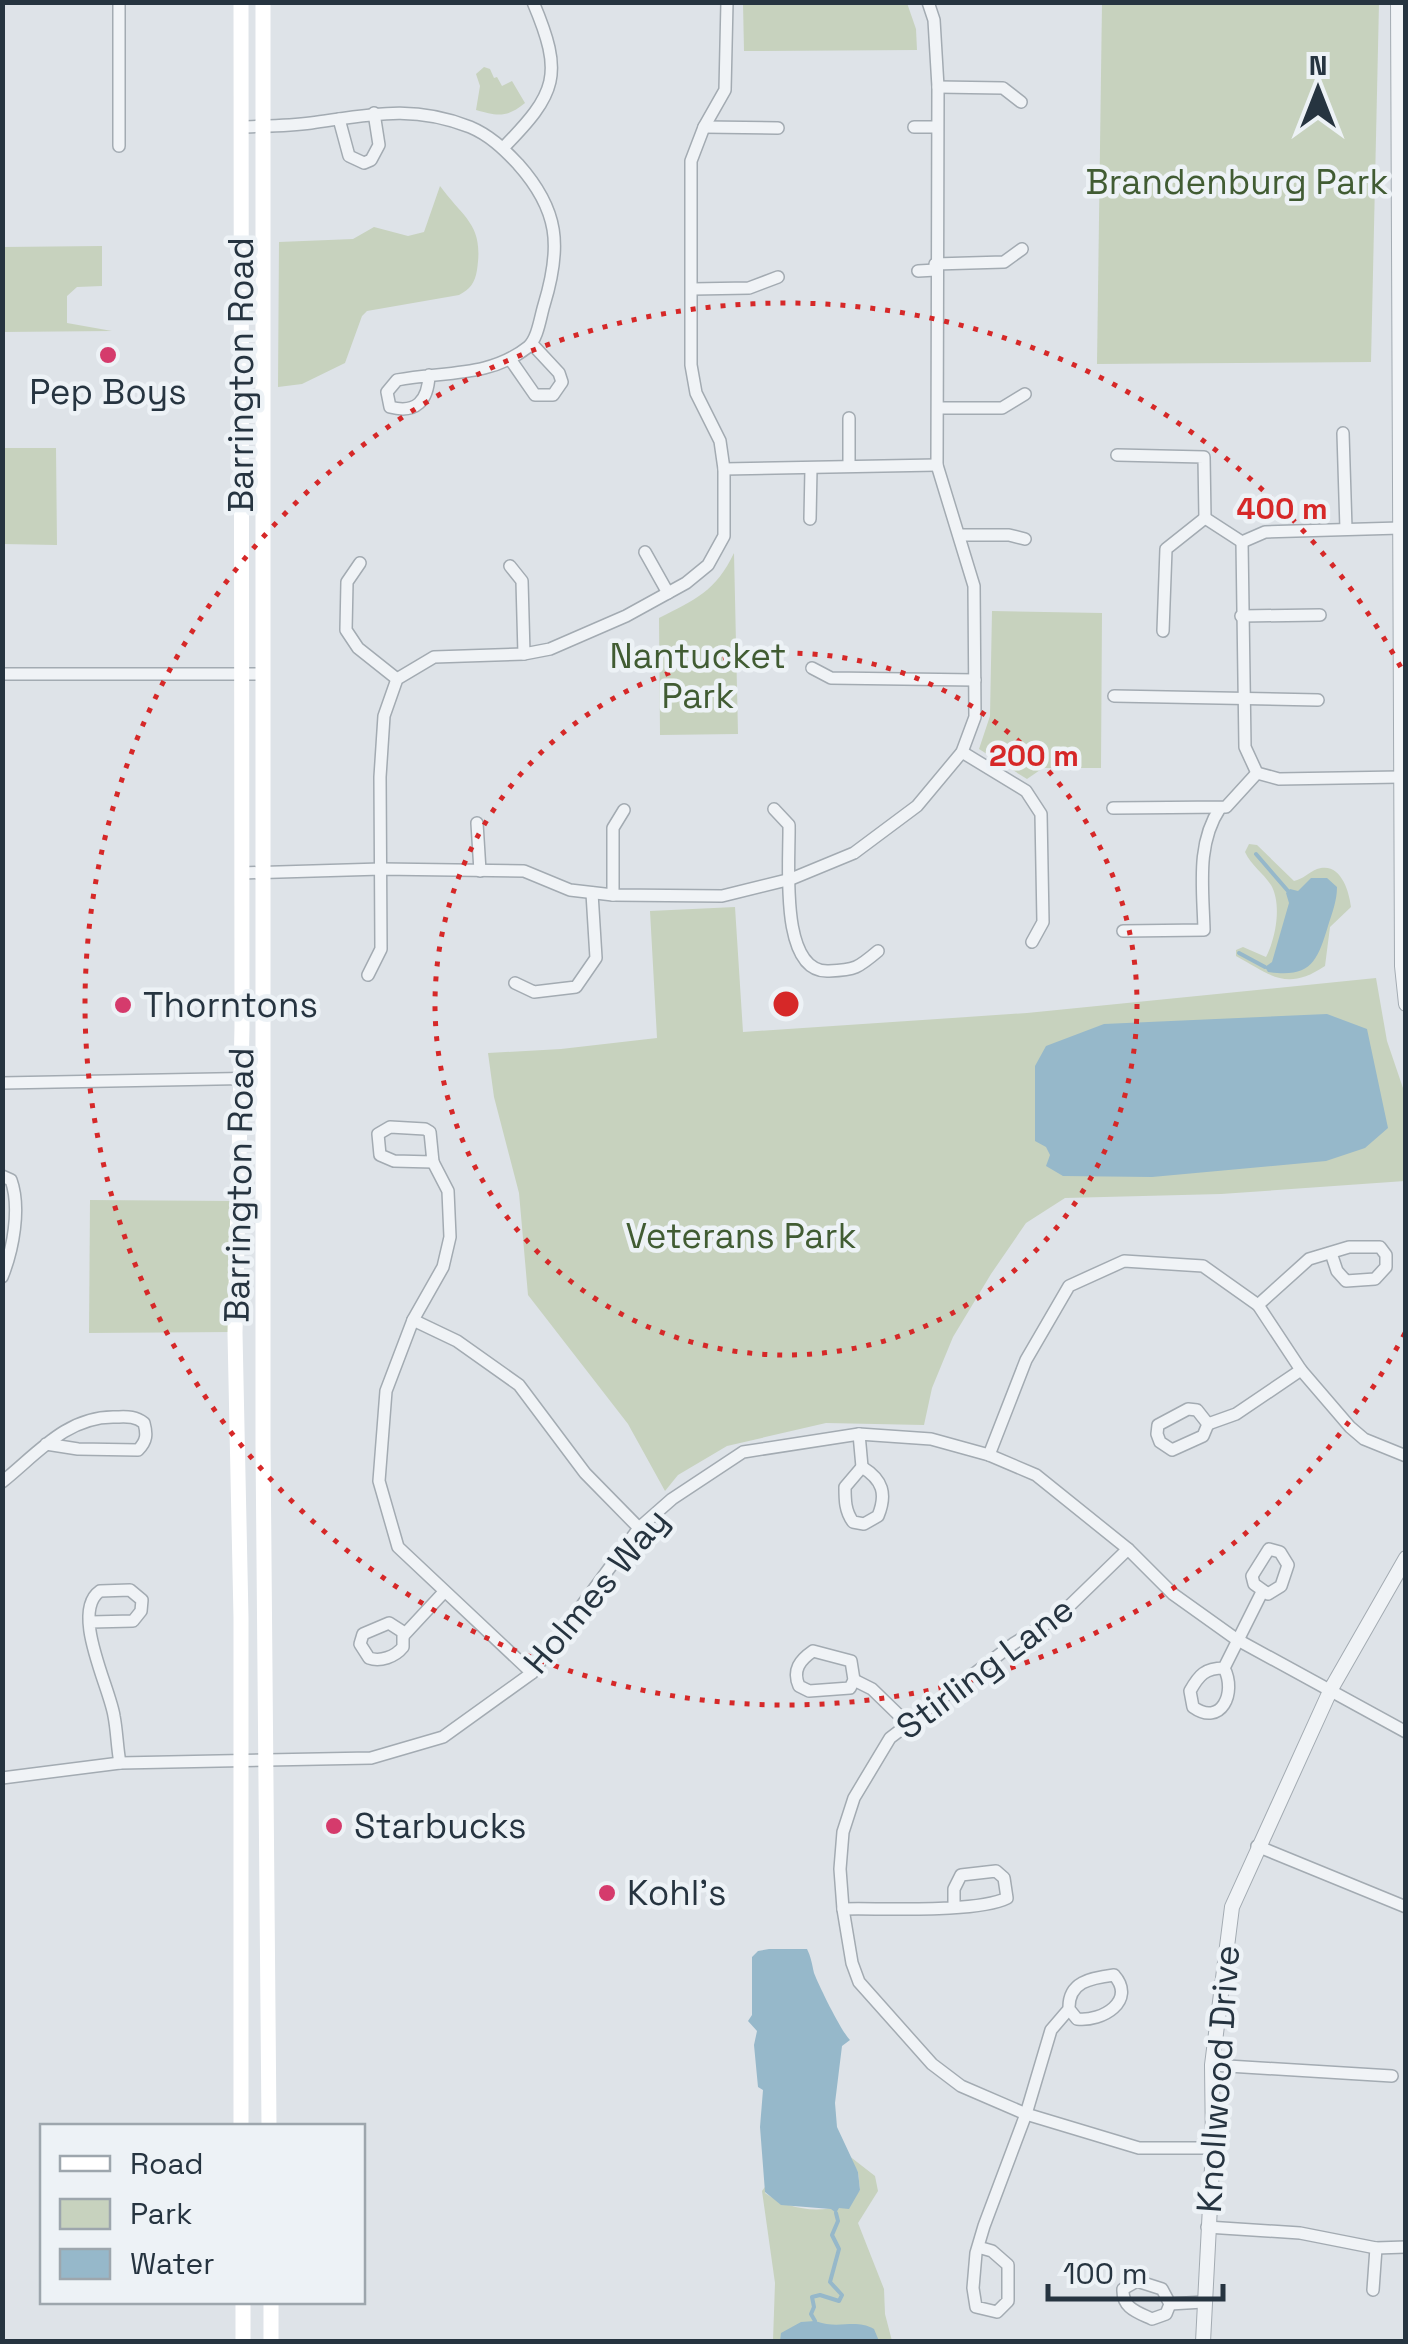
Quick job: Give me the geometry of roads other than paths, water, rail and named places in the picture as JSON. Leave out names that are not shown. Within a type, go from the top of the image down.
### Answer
[{"type":"main road","name":"Barrington Road","points":[[241,2],[242,1079],[235,1306],[242,1618],[241,2124]]},
{"type":"main road","name":"Barrington Road","points":[[263,2],[264,1760],[269,2124]]},
{"type":"main road","points":[[243,2304],[243,2342]]},
{"type":"main road","points":[[270,2304],[270,2342]]},
{"type":"street","points":[[119,2],[119,146]]},
{"type":"street","points":[[504,148],[542,104],[552,72],[548,38],[533,2]]},
{"type":"street","points":[[368,975],[381,949],[380,777],[384,716],[398,679],[434,657],[524,654],[575,639],[668,593],[708,565],[724,536],[720,441],[696,393],[691,365],[691,161],[725,90],[726,2]]},
{"type":"street","points":[[242,873],[381,869],[524,871],[570,890],[592,893],[722,896],[791,880],[854,853],[917,806],[962,752],[975,717],[974,586],[958,545],[937,466],[938,86],[934,20],[928,2]]},
{"type":"street","points":[[1398,2],[1402,33],[1400,777],[1406,1004]]},
{"type":"street","points":[[938,86],[1003,88],[1020,102]]},
{"type":"street","points":[[242,127],[374,112],[416,113],[469,126],[504,148],[540,188],[554,226],[554,275],[532,344],[481,372],[429,375]]},
{"type":"street","points":[[340,118],[349,156],[364,162],[371,160],[379,145],[374,112]]},
{"type":"street","points":[[704,127],[778,128]]},
{"type":"street","points":[[914,127],[937,127]]},
{"type":"street","points":[[918,270],[1004,262],[1022,249]]},
{"type":"street","points":[[693,289],[749,288],[778,277]]},
{"type":"street","points":[[510,359],[536,395],[553,395],[562,382],[560,373],[532,344]]},
{"type":"street","points":[[939,408],[1002,408],[1025,394]]},
{"type":"street","points":[[849,418],[849,466]]},
{"type":"street","points":[[1343,433],[1346,529]]},
{"type":"street","points":[[1117,456],[1204,457],[1205,518]]},
{"type":"street","points":[[724,468],[937,466]]},
{"type":"street","points":[[810,519],[811,469]]},
{"type":"street","points":[[1205,518],[1242,542]]},
{"type":"street","points":[[1163,631],[1166,549],[1205,518]]},
{"type":"street","points":[[1242,542],[1265,532],[1400,528]]},
{"type":"street","points":[[958,545],[1008,534],[1026,538]]},
{"type":"street","points":[[1242,542],[1245,748],[1258,772],[1279,779],[1400,777]]},
{"type":"street","points":[[645,552],[668,593]]},
{"type":"street","points":[[360,562],[347,582],[346,630],[358,648],[398,679]]},
{"type":"street","points":[[510,566],[522,581],[524,654]]},
{"type":"street","points":[[1241,616],[1320,615]]},
{"type":"street","points":[[812,668],[831,678],[975,680]]},
{"type":"street","points":[[2,674],[263,674]]},
{"type":"street","points":[[1114,696],[1318,700]]},
{"type":"street","points":[[962,752],[1026,791],[1041,814],[1043,922],[1032,942]]},
{"type":"street","points":[[1113,808],[1226,808],[1258,772]]},
{"type":"street","points":[[1123,931],[1204,930],[1204,844],[1220,808]]},
{"type":"street","points":[[613,895],[613,828],[624,810]]},
{"type":"street","points":[[774,810],[789,825],[791,934],[803,958],[821,972],[856,970],[878,951]]},
{"type":"street","points":[[477,823],[480,870]]},
{"type":"street","points":[[515,983],[534,992],[576,988],[596,958],[592,893]]},
{"type":"street","points":[[2,1083],[263,1078]]},
{"type":"street","points":[[433,1162],[384,1158],[378,1151],[378,1134],[390,1127],[425,1129],[432,1137],[433,1162],[448,1190],[450,1238],[443,1267],[413,1320],[386,1391],[378,1481],[398,1546],[532,1674]]},
{"type":"street","points":[[2,1176],[11,1180],[14,1190],[2,1277]]},
{"type":"street","points":[[1258,1304],[1301,1264],[1348,1246],[1376,1245],[1385,1252],[1386,1267],[1375,1279],[1350,1282],[1339,1274],[1332,1253]]},
{"type":"street","points":[[988,1455],[1026,1360],[1069,1286],[1124,1261],[1203,1266],[1258,1304],[1301,1370],[1364,1439],[1406,1456]]},
{"type":"street","points":[[413,1320],[457,1342],[519,1384],[584,1472],[639,1528]]},
{"type":"street","points":[[1208,1424],[1236,1414],[1301,1370]]},
{"type":"street","points":[[2,1482],[46,1444],[68,1429],[104,1417],[138,1418],[146,1432],[146,1440],[138,1450],[46,1444]]},
{"type":"street","points":[[859,1434],[862,1467],[845,1487],[845,1499],[847,1514],[853,1522],[864,1524],[878,1516],[884,1492],[879,1480],[862,1467]]},
{"type":"street","name":"Holmes Way","points":[[2,1778],[120,1763],[371,1758],[443,1737],[532,1674],[639,1528],[672,1499],[744,1452],[859,1434],[931,1439],[988,1455],[1036,1475],[1128,1550],[1174,1594],[1236,1639],[1406,1732]]},
{"type":"street","name":"Stirling Lane","points":[[1128,1550],[1060,1615],[1013,1644],[890,1738],[854,1798],[843,1832],[843,1909],[859,1982],[943,2074],[961,2086],[1026,2114],[1139,2148],[1214,2148]]},
{"type":"street","name":"Knollwood Drive","points":[[1203,2342],[1214,2148],[1212,2064],[1232,1908],[1331,1689],[1406,1558]]},
{"type":"street","points":[[91,1622],[135,1620],[142,1612],[140,1596],[130,1590],[96,1592],[92,1602],[91,1622],[93,1652],[114,1715],[120,1763]]},
{"type":"street","points":[[404,1635],[444,1592]]},
{"type":"street","points":[[1224,1668],[1262,1592]]},
{"type":"street","points":[[813,1651],[851,1661],[854,1680],[850,1688],[822,1692],[798,1686],[795,1679],[801,1659],[813,1651]]},
{"type":"street","points":[[854,1680],[872,1689],[907,1723]]},
{"type":"street","points":[[1257,1846],[1406,1906]]},
{"type":"street","points":[[843,1909],[994,1905],[1007,1898],[1004,1878],[996,1871],[962,1875],[954,1889],[954,1906]]},
{"type":"street","points":[[978,2246],[992,2251],[1008,2265],[1008,2301],[997,2312],[976,2307],[973,2288],[978,2246],[1026,2114],[1051,2030],[1069,2010],[1068,1997],[1073,1987],[1103,1976],[1114,1975],[1120,1982],[1120,2002],[1103,2016],[1078,2020],[1069,2010]]},
{"type":"street","points":[[1212,2064],[1392,2076]]},
{"type":"street","points":[[1207,2227],[1300,2233],[1376,2248],[1406,2247]]},
{"type":"street","points":[[1373,2290],[1376,2248]]},
{"type":"street","points":[[1170,2304],[1203,2302]]},
{"type":"water","points":[[1311,878],[1327,878],[1337,887],[1316,958],[1303,970],[1268,972],[1265,967],[1272,962],[1289,903],[1286,893],[1290,889],[1298,891]]},
{"type":"water","points":[[1327,1014],[1367,1029],[1388,1128],[1365,1148],[1326,1161],[1152,1177],[1063,1176],[1046,1166],[1050,1155],[1046,1147],[1035,1141],[1035,1066],[1046,1046],[1104,1024]]},
{"type":"water","points":[[769,1949],[807,1949],[820,1988],[850,2040],[842,2046],[835,2103],[837,2127],[858,2172],[860,2190],[849,2209],[839,2208],[836,2213],[831,2209],[781,2205],[765,2192],[760,2127],[763,2090],[758,2087],[754,2045],[757,2031],[748,2021],[752,2015],[752,1957]]},
{"type":"water","points":[[801,2322],[867,2326],[874,2329],[879,2341],[780,2341],[781,2333]]},
{"type":"waterway","points":[[1256,854],[1288,891]]},
{"type":"waterway","points":[[1239,953],[1265,967]]},
{"type":"waterway","points":[[815,2321],[811,2314],[812,2297],[820,2295],[839,2301],[842,2295],[830,2282],[839,2249],[832,2235],[838,2221],[836,2213]]},
{"type":"place","name":"Pep Boys","points":[[108,355]]},
{"type":"place","name":"Thorntons","points":[[123,1005]]},
{"type":"place","name":"Starbucks","points":[[334,1826]]},
{"type":"place","name":"Kohl's","points":[[607,1893]]},
{"type":"park label","name":"Brandenburg Park","points":[[1237,182]]},
{"type":"park label","name":"Nantucket Park","points":[[698,676]]},
{"type":"park label","name":"Veterans Park","points":[[741,1236]]}]
